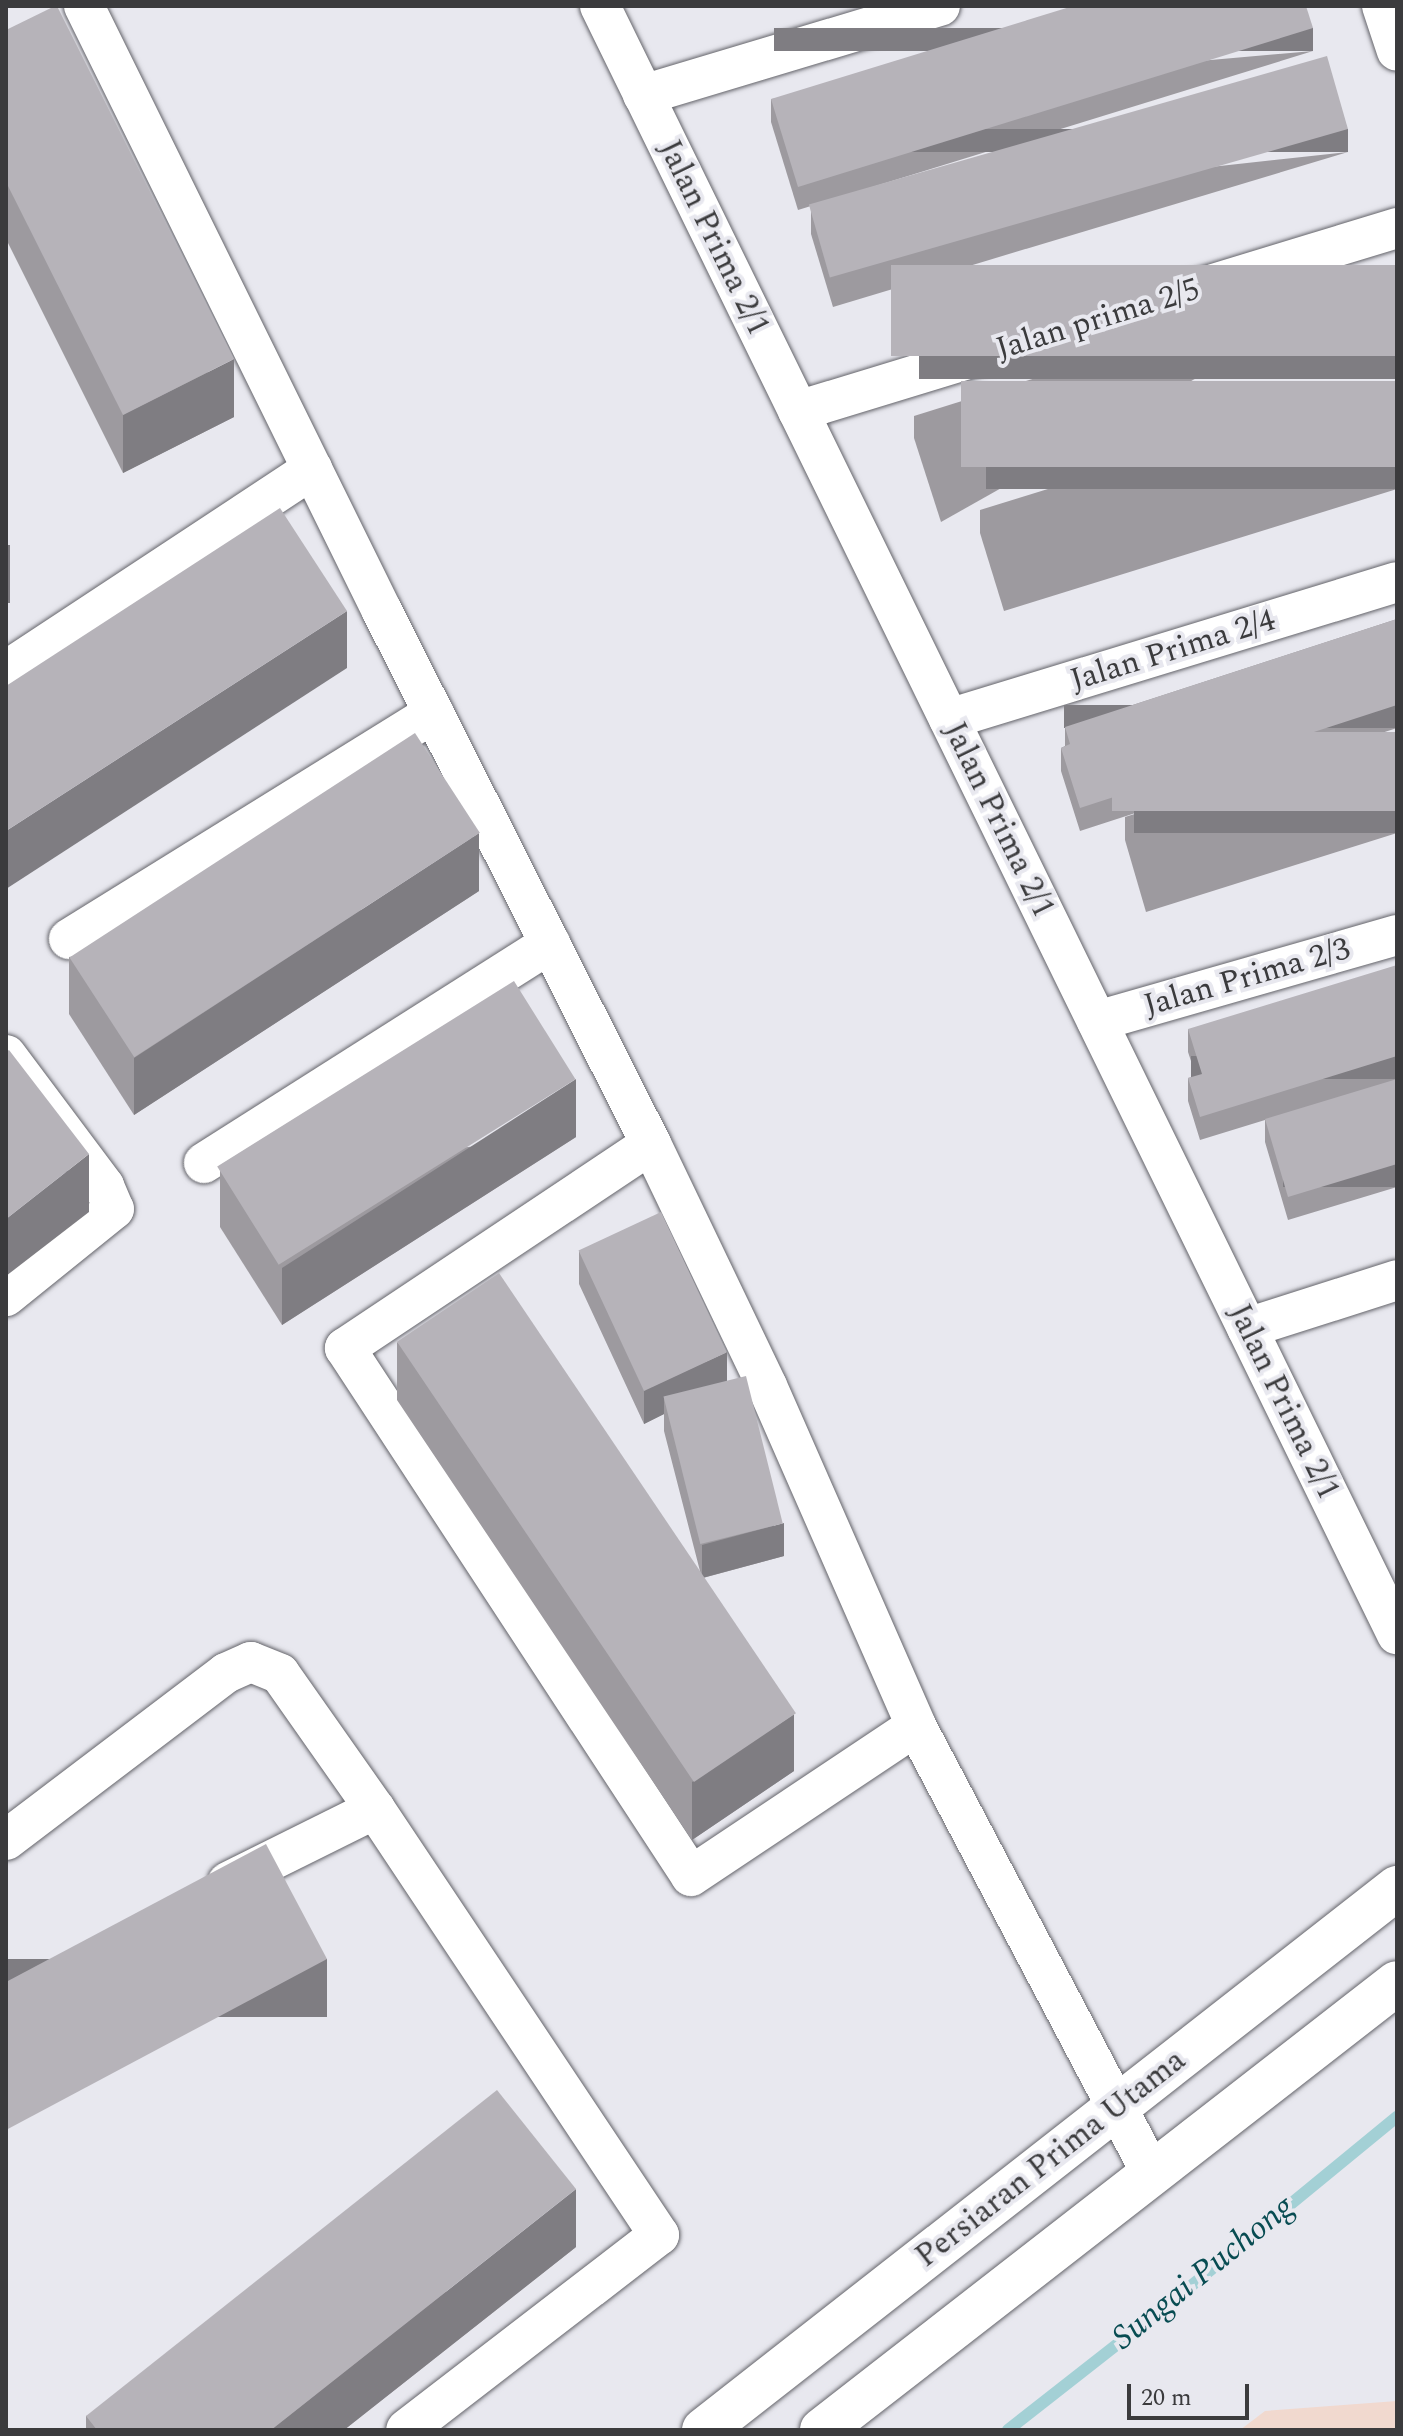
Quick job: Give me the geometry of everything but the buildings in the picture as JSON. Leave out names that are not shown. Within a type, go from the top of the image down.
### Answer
[{"type":"main road","name":"Persiaran Prima Utama","points":[[704,2430],[1397,1888]]},
{"type":"main road","points":[[822,2430],[1397,1983]]},
{"type":"street","points":[[84,6],[312,469],[651,1144],[767,1386],[916,1726],[1152,2174]]},
{"type":"street","name":"Jalan Prima 2/1","points":[[600,6],[1397,1634]]},
{"type":"street","points":[[643,95],[940,6]]},
{"type":"street","points":[[1382,6],[1397,51]]},
{"type":"street","name":"Jalan prima 2/5","points":[[798,411],[1397,228]]},
{"type":"street","points":[[6,671],[312,469]]},
{"type":"street","name":"Jalan Prima 2/4","points":[[949,719],[1397,582]]},
{"type":"street","points":[[69,939],[434,713]]},
{"type":"street","name":"Jalan Prima 2/3","points":[[1097,1021],[1397,935]]},
{"type":"street","points":[[204,1163],[550,943]]},
{"type":"street","points":[[6,1055],[104,1186],[114,1209],[6,1296]]},
{"type":"street","points":[[651,1144],[345,1348],[691,1876],[916,1726]]},
{"type":"street","points":[[1247,1328],[1397,1280]]},
{"type":"street","points":[[6,1840],[226,1673],[251,1662],[280,1674],[375,1809],[659,2235],[406,2430]]},
{"type":"street","points":[[190,1900],[375,1809]]},
{"type":"shaded area","points":[[1397,2401],[1397,2430],[1240,2430],[1265,2411]]},
{"type":"waterway","name":"Sungai Puchong","points":[[1008,2430],[1180,2295],[1397,2117]]}]
